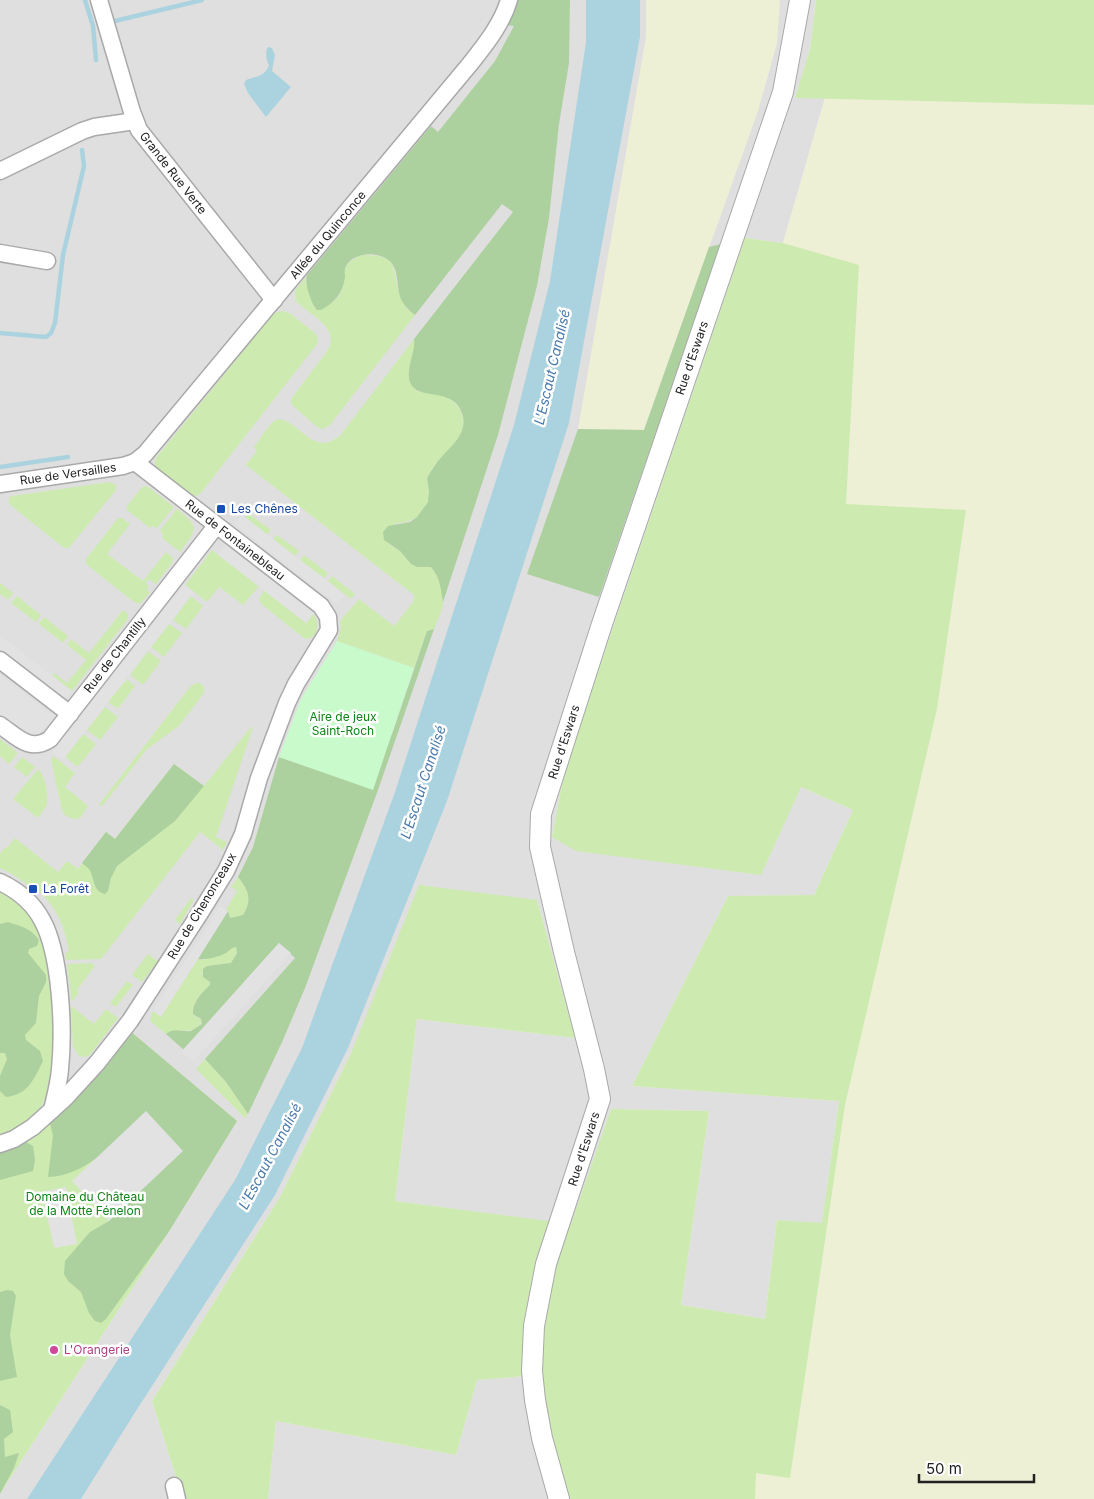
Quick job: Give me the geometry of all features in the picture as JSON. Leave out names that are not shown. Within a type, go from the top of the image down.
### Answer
[{"type":"street","name":"Grande Rue Verte","points":[[98,0],[139,130],[274,300]]},
{"type":"street","name":"Allée du Quinconce","points":[[135,462],[155,443],[470,64],[504,16],[509,0]]},
{"type":"street","name":"Rue d'Eswars","points":[[559,1499],[542,1438],[535,1400],[532,1371],[534,1326],[546,1264],[600,1100],[540,847],[541,814],[606,615],[784,92],[800,0]]},
{"type":"street","points":[[0,171],[82,131],[94,127],[135,121]]},
{"type":"street","points":[[0,253],[47,261]]},
{"type":"street","name":"Rue de Versailles","points":[[0,484],[114,468],[135,462]]},
{"type":"street","name":"Rue de Fontainebleau","points":[[135,462],[321,606],[326,612],[329,621]]},
{"type":"street","name":"Rue de Chantilly","points":[[0,725],[25,743],[38,745],[50,739],[216,526]]},
{"type":"street","name":"Rue de Chenonceaux","points":[[0,1144],[33,1128],[97,1063],[121,1033],[200,914],[226,871],[243,834],[260,778],[287,703],[296,684],[326,636],[329,630],[329,621]]},
{"type":"street","points":[[0,660],[70,714]]},
{"type":"street","points":[[0,882],[16,892],[36,911],[46,928],[52,946],[60,998],[62,1033],[60,1071],[52,1110]]},
{"type":"shaded area","points":[[0,0],[816,0],[810,49],[796,97],[825,98],[783,243],[745,238],[565,769],[552,837],[801,787],[853,810],[814,895],[728,896],[632,1086],[839,1101],[822,1224],[777,1220],[765,1319],[681,1305],[709,1111],[611,1109],[571,1225],[395,1201],[417,1019],[575,1038],[537,900],[352,1051],[280,1197],[152,1401],[183,1499],[0,1499],[0,1494],[168,1233],[130,1032],[107,1064],[50,1124],[24,1141],[0,1151]]},
{"type":"shaded area","points":[[242,515],[345,595],[337,604],[234,524]]},
{"type":"shaded area","points":[[226,545],[314,613],[306,623],[218,555]]},
{"type":"shaded area","points":[[184,584],[194,592],[63,760],[52,752]]},
{"type":"shaded area","points":[[0,635],[72,691],[65,701],[0,651]]},
{"type":"shaded area","points":[[0,674],[54,716],[34,741],[0,715]]},
{"type":"shaded area","points":[[220,906],[228,911],[161,1017],[153,1011]]},
{"type":"shaded area","points":[[279,943],[291,953],[193,1062],[181,1052]]},
{"type":"shaded area","points":[[146,1111],[183,1151],[109,1221],[72,1181]]},
{"type":"shaded area","points":[[66,1187],[77,1244],[54,1248],[42,1192]]},
{"type":"shaded area","points":[[541,1375],[566,1499],[268,1499],[276,1421],[456,1455],[477,1380]]},
{"type":"green space","points":[[517,0],[570,0],[569,63],[559,124],[549,218],[537,286],[498,435],[443,602],[438,579],[431,567],[417,567],[411,564],[400,551],[384,540],[383,532],[388,526],[410,522],[417,517],[428,502],[427,478],[462,430],[463,416],[459,407],[453,401],[446,397],[422,392],[415,389],[411,384],[409,367],[414,339],[513,212],[502,204],[415,315],[402,301],[394,268],[382,256],[371,254],[359,256],[349,262],[345,267],[344,283],[340,293],[334,301],[321,310],[317,310],[312,303],[306,278],[431,126],[438,132],[495,61],[514,26],[506,25]]},
{"type":"green space","points":[[646,0],[780,0],[777,43],[758,111],[644,430],[578,429],[646,37]]},
{"type":"green space","points":[[816,0],[1094,0],[1094,105],[795,98],[810,49]]},
{"type":"green space","points":[[825,98],[1094,105],[1094,1499],[755,1499],[756,1472],[790,1478],[845,1105],[937,709],[966,511],[846,505],[859,266],[783,243]]},
{"type":"green space","points":[[745,238],[783,243],[859,265],[846,504],[966,510],[937,709],[845,1105],[790,1478],[756,1473],[755,1499],[566,1499],[540,1375],[477,1380],[456,1455],[276,1421],[268,1499],[183,1499],[152,1401],[280,1197],[352,1051],[419,885],[537,900],[575,1038],[417,1019],[395,1201],[571,1224],[611,1109],[709,1111],[681,1305],[765,1319],[777,1220],[822,1223],[839,1101],[632,1086],[728,896],[814,895],[853,810],[801,787],[761,875],[576,851],[552,837],[565,769]]},
{"type":"green space","points":[[721,244],[599,597],[527,574],[578,429],[644,430],[709,247]]},
{"type":"green space","points":[[362,255],[384,258],[389,261],[395,271],[405,307],[415,315],[330,425],[323,429],[317,427],[291,404],[291,399],[328,350],[331,342],[327,328],[296,301],[295,291],[307,275],[305,279],[314,307],[325,308],[338,297],[342,290],[344,273],[348,264],[353,259]]},
{"type":"green space","points":[[283,311],[291,314],[316,334],[318,338],[317,344],[201,493],[196,496],[187,492],[157,470],[155,466],[156,458],[271,317],[277,312]]},
{"type":"green space","points":[[414,339],[415,390],[447,397],[457,405],[463,422],[458,439],[438,461],[427,478],[429,496],[425,507],[414,518],[405,522],[395,523],[389,544],[400,551],[411,564],[417,567],[431,567],[439,578],[442,588],[443,605],[441,612],[434,629],[427,631],[414,668],[337,641],[341,627],[340,621],[359,599],[394,626],[413,602],[414,595],[246,465],[257,451],[254,447],[265,431],[273,422],[279,419],[292,424],[313,440],[321,443],[339,437]]},
{"type":"green space","points":[[110,482],[116,485],[115,491],[69,548],[64,548],[9,504],[9,498],[12,496]]},
{"type":"green space","points":[[147,486],[174,507],[157,528],[152,526],[150,528],[127,510],[127,506],[142,487]]},
{"type":"green space","points":[[177,509],[190,520],[194,529],[180,552],[162,538],[163,535],[160,530]]},
{"type":"green space","points":[[248,513],[271,530],[267,535],[245,517]]},
{"type":"green space","points":[[118,518],[122,518],[130,524],[107,554],[143,581],[166,552],[173,558],[172,563],[156,584],[149,579],[146,583],[149,586],[147,590],[150,593],[140,604],[134,602],[86,564],[86,559]]},
{"type":"green space","points":[[277,535],[299,551],[295,556],[273,539]]},
{"type":"green space","points":[[212,550],[259,586],[243,605],[219,587],[207,602],[185,585]]},
{"type":"green space","points":[[304,555],[328,573],[324,578],[300,560]]},
{"type":"green space","points":[[332,576],[355,594],[351,599],[328,581]]},
{"type":"green space","points":[[0,583],[13,593],[8,600],[0,594]]},
{"type":"green space","points":[[264,590],[306,623],[313,614],[317,621],[317,630],[313,636],[305,639],[260,603],[259,599]]},
{"type":"green space","points":[[17,596],[41,615],[36,622],[11,603]]},
{"type":"green space","points":[[191,596],[203,606],[186,629],[173,620]]},
{"type":"green space","points":[[123,610],[128,614],[128,619],[72,691],[52,675],[54,673],[67,683],[86,660],[67,645],[71,639],[89,653]]},
{"type":"green space","points":[[44,617],[68,636],[63,643],[39,624]]},
{"type":"green space","points":[[169,624],[182,633],[164,657],[151,647]]},
{"type":"green space","points":[[434,629],[378,790],[305,988],[248,1114],[226,1082],[205,1059],[295,958],[279,943],[184,1050],[166,1034],[175,1030],[191,1031],[202,1024],[201,1019],[193,1014],[193,1010],[201,994],[210,985],[210,982],[203,977],[203,969],[207,966],[231,963],[237,953],[236,947],[220,956],[198,959],[228,911],[230,918],[243,915],[246,910],[248,904],[247,890],[238,877],[253,847],[279,757],[308,767],[392,734],[427,631]]},
{"type":"green space","name":"Aire de jeux Saint-Roch","points":[[337,641],[414,668],[373,790],[279,757],[301,699]]},
{"type":"green space","points":[[148,651],[161,661],[143,685],[130,675]]},
{"type":"green space","points":[[127,679],[135,686],[118,709],[108,702]]},
{"type":"green space","points":[[200,683],[204,687],[204,693],[179,726],[147,749],[103,805],[100,806],[99,804],[190,687]]},
{"type":"green space","points":[[105,707],[118,717],[100,740],[87,730]]},
{"type":"green space","points":[[251,727],[253,727],[216,837],[227,842],[223,850],[200,832],[101,959],[66,960],[65,953],[69,952],[67,941],[61,922],[53,907],[32,884],[29,886],[0,868],[0,854],[5,847],[7,848],[15,838],[58,872],[67,861],[78,869],[106,832],[115,839],[174,764],[204,786]]},
{"type":"green space","points":[[83,734],[96,744],[78,767],[65,757]]},
{"type":"green space","points":[[0,739],[18,753],[9,764],[0,756]]},
{"type":"green space","points":[[53,756],[75,773],[65,787],[88,806],[81,817],[77,819],[65,815],[62,811],[51,760]]},
{"type":"green space","points":[[22,757],[35,767],[27,777],[14,767]]},
{"type":"green space","points":[[174,764],[204,786],[175,821],[117,866],[111,878],[108,891],[105,894],[101,892],[96,887],[89,869],[82,863],[106,832],[115,839]]},
{"type":"green space","points":[[38,769],[47,791],[47,804],[38,818],[13,799]]},
{"type":"green space","points":[[238,877],[247,890],[248,904],[243,915],[230,918],[226,910],[237,891],[231,887]]},
{"type":"green space","points":[[0,889],[26,911],[41,936],[51,982],[55,1034],[54,1059],[50,1081],[42,1105],[27,1121],[14,1130],[0,1136]]},
{"type":"green space","points":[[191,898],[194,900],[180,924],[175,920]]},
{"type":"green space","points":[[8,922],[29,930],[39,940],[37,946],[29,949],[28,953],[46,975],[46,982],[39,996],[36,1023],[25,1035],[26,1040],[40,1051],[43,1061],[33,1080],[25,1089],[14,1096],[6,1097],[0,1091],[0,1076],[7,1059],[5,1053],[0,1053],[0,924]]},
{"type":"green space","points":[[233,947],[238,949],[232,963],[207,966],[202,973],[203,977],[210,982],[210,985],[201,994],[194,1006],[193,1014],[202,1021],[199,1026],[195,1029],[166,1034],[150,1021],[153,1011],[161,1016],[198,959],[203,960]]},
{"type":"green space","points":[[148,954],[158,961],[142,982],[132,975]]},
{"type":"green space","points":[[92,963],[95,966],[77,990],[79,992],[72,1002],[67,964]]},
{"type":"green space","points":[[127,981],[133,985],[116,1007],[110,1003]]},
{"type":"green space","points":[[71,1006],[94,1024],[106,1009],[118,1018],[90,1055],[86,1057],[79,1056],[73,1046]]},
{"type":"green space","name":"Domaine du Château de la Motte Fénelon","points":[[130,1031],[237,1121],[168,1233],[0,1494],[0,1151],[24,1141],[50,1124],[107,1064]]},
{"type":"green space","points":[[130,1031],[237,1121],[168,1233],[106,1319],[101,1323],[95,1321],[89,1313],[81,1292],[68,1281],[64,1274],[65,1261],[90,1232],[109,1221],[146,1112],[90,1163],[63,1175],[48,1177],[53,1135],[50,1124],[107,1064]]},
{"type":"green space","points":[[205,1059],[226,1082],[248,1114],[245,1118],[196,1069]]},
{"type":"green space","points":[[24,1141],[33,1146],[35,1160],[33,1171],[0,1180],[0,1151]]},
{"type":"green space","points":[[13,1291],[16,1296],[10,1335],[17,1377],[0,1381],[0,1292]]},
{"type":"green space","points":[[0,1405],[10,1410],[13,1432],[4,1439],[5,1457],[19,1453],[14,1468],[0,1494]]},
{"type":"water","name":"L'Escaut Canalisé","points":[[586,0],[640,0],[640,37],[569,423],[447,801],[348,1048],[275,1195],[81,1499],[27,1499],[235,1180],[302,1048],[395,792],[514,425],[550,281],[586,42]]},
{"type":"water","points":[[268,47],[272,48],[275,55],[272,71],[291,87],[266,117],[248,93],[244,84],[246,80],[260,76],[267,69],[269,65],[266,51]]},
{"type":"waterway","points":[[85,0],[93,26],[96,60]]},
{"type":"waterway","points":[[115,21],[202,0]]},
{"type":"waterway","points":[[0,333],[46,337],[51,333],[55,323],[63,255],[84,166],[82,150]]},
{"type":"waterway","points":[[0,467],[68,457]]},
{"type":"place","name":"Les Chênes","points":[[221,509]]},
{"type":"place","name":"La Forêt","points":[[33,889]]},
{"type":"place","name":"L'Orangerie","points":[[54,1350]]}]
